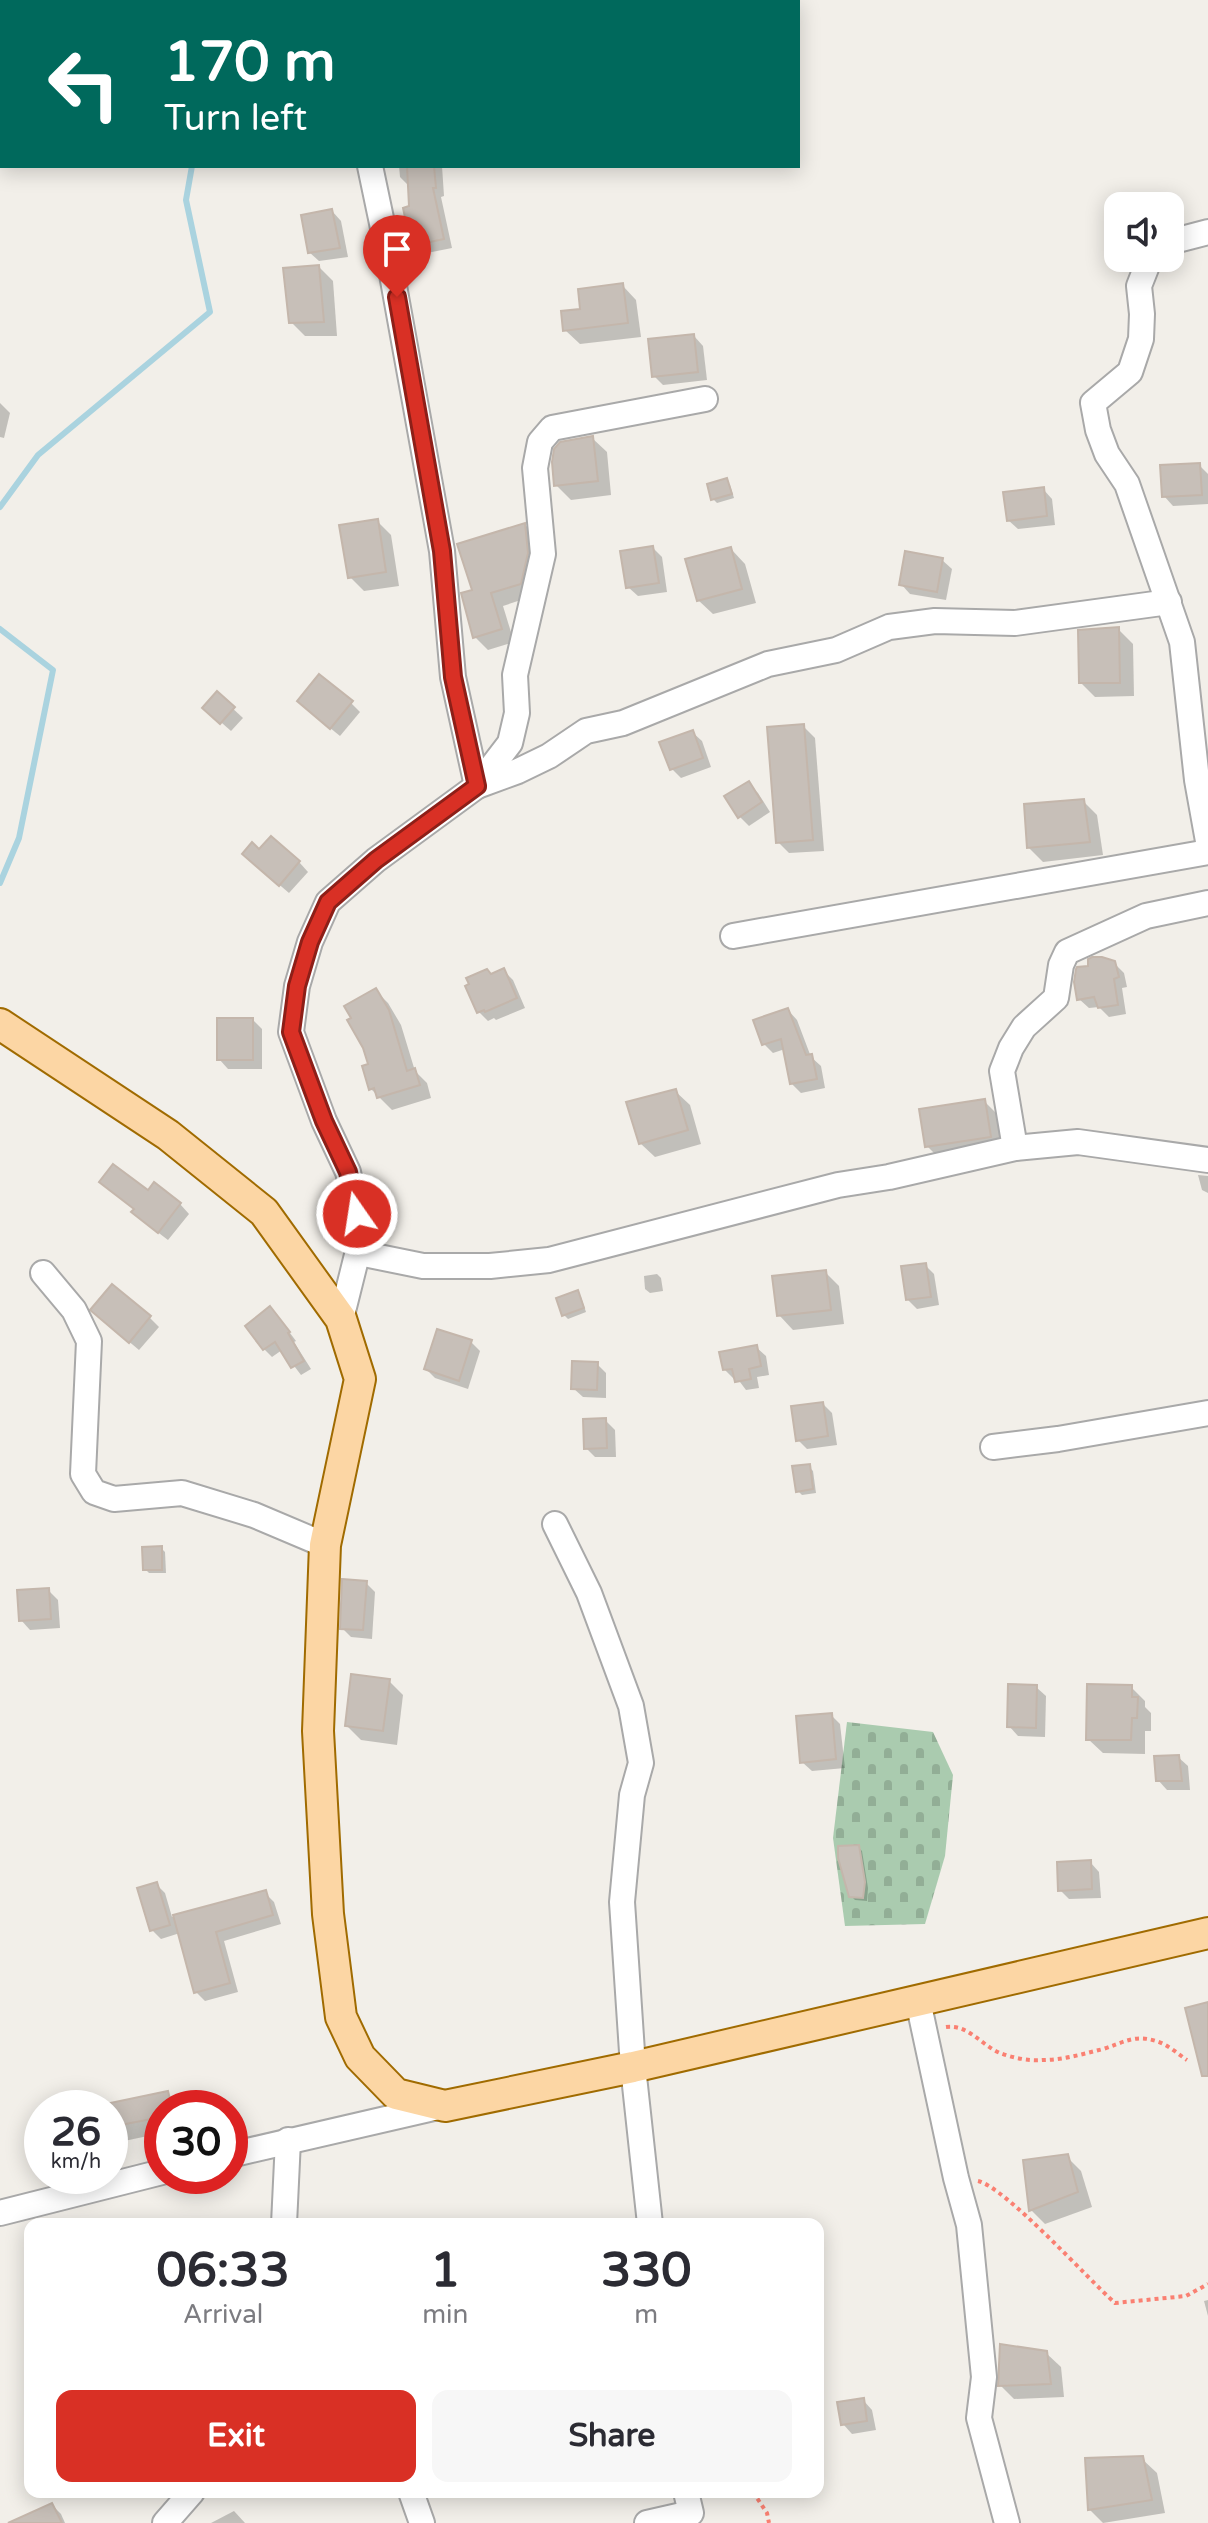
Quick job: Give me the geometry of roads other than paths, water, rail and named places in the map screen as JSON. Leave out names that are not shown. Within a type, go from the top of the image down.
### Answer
[{"type":"main road","points":[[0,1024],[168,1135],[264,1212],[341,1319],[360,1379],[325,1545],[318,1731],[328,1914],[341,2017],[360,2057],[396,2094],[445,2106],[633,2067],[1208,1933]]},
{"type":"street","points":[[370,168],[442,551],[453,677],[477,786]]},
{"type":"street","points":[[1184,238],[1208,232]]},
{"type":"street","points":[[1144,272],[1139,286],[1141,339],[1130,372],[1093,403],[1098,430],[1107,454],[1127,484],[1182,642],[1197,780],[1208,841]]},
{"type":"street","points":[[477,786],[510,743],[517,713],[515,675],[543,554],[535,468],[540,442],[552,428],[705,399]]},
{"type":"street","points":[[341,1319],[362,1235],[348,1172],[324,1121],[291,1032],[297,986],[310,942],[328,902],[376,860],[477,786],[528,766],[586,731],[623,723],[768,664],[836,650],[889,627],[935,621],[1015,623],[1169,602]]},
{"type":"street","points":[[733,936],[1208,852]]},
{"type":"street","points":[[1015,1148],[1002,1071],[1024,1027],[1056,998],[1061,965],[1067,952],[1146,916],[1208,903]]},
{"type":"street","points":[[359,1253],[423,1266],[490,1266],[549,1260],[838,1185],[889,1177],[1015,1148],[1078,1142],[1208,1160]]},
{"type":"street","points":[[43,1273],[74,1310],[89,1341],[83,1474],[94,1492],[114,1499],[182,1493],[254,1515],[325,1545]]},
{"type":"street","points":[[993,1447],[1072,1437],[1208,1413]]},
{"type":"street","points":[[555,1524],[589,1593],[631,1706],[641,1763],[632,1795],[622,1902],[633,2067],[649,2218]]},
{"type":"street","points":[[918,2001],[969,2225],[984,2377],[979,2418],[1007,2523]]},
{"type":"street","points":[[248,2150],[445,2106]]},
{"type":"street","points":[[284,2218],[288,2140]]},
{"type":"street","points":[[0,2213],[144,2177]]},
{"type":"street","points":[[165,2523],[187,2498]]},
{"type":"street","points":[[413,2498],[422,2523]]},
{"type":"street","points":[[647,2523],[690,2509]]},
{"type":"waterway","points":[[0,507],[38,455],[210,312],[186,200],[192,168]]},
{"type":"waterway","points":[[0,629],[53,670],[19,838],[0,883]]}]
